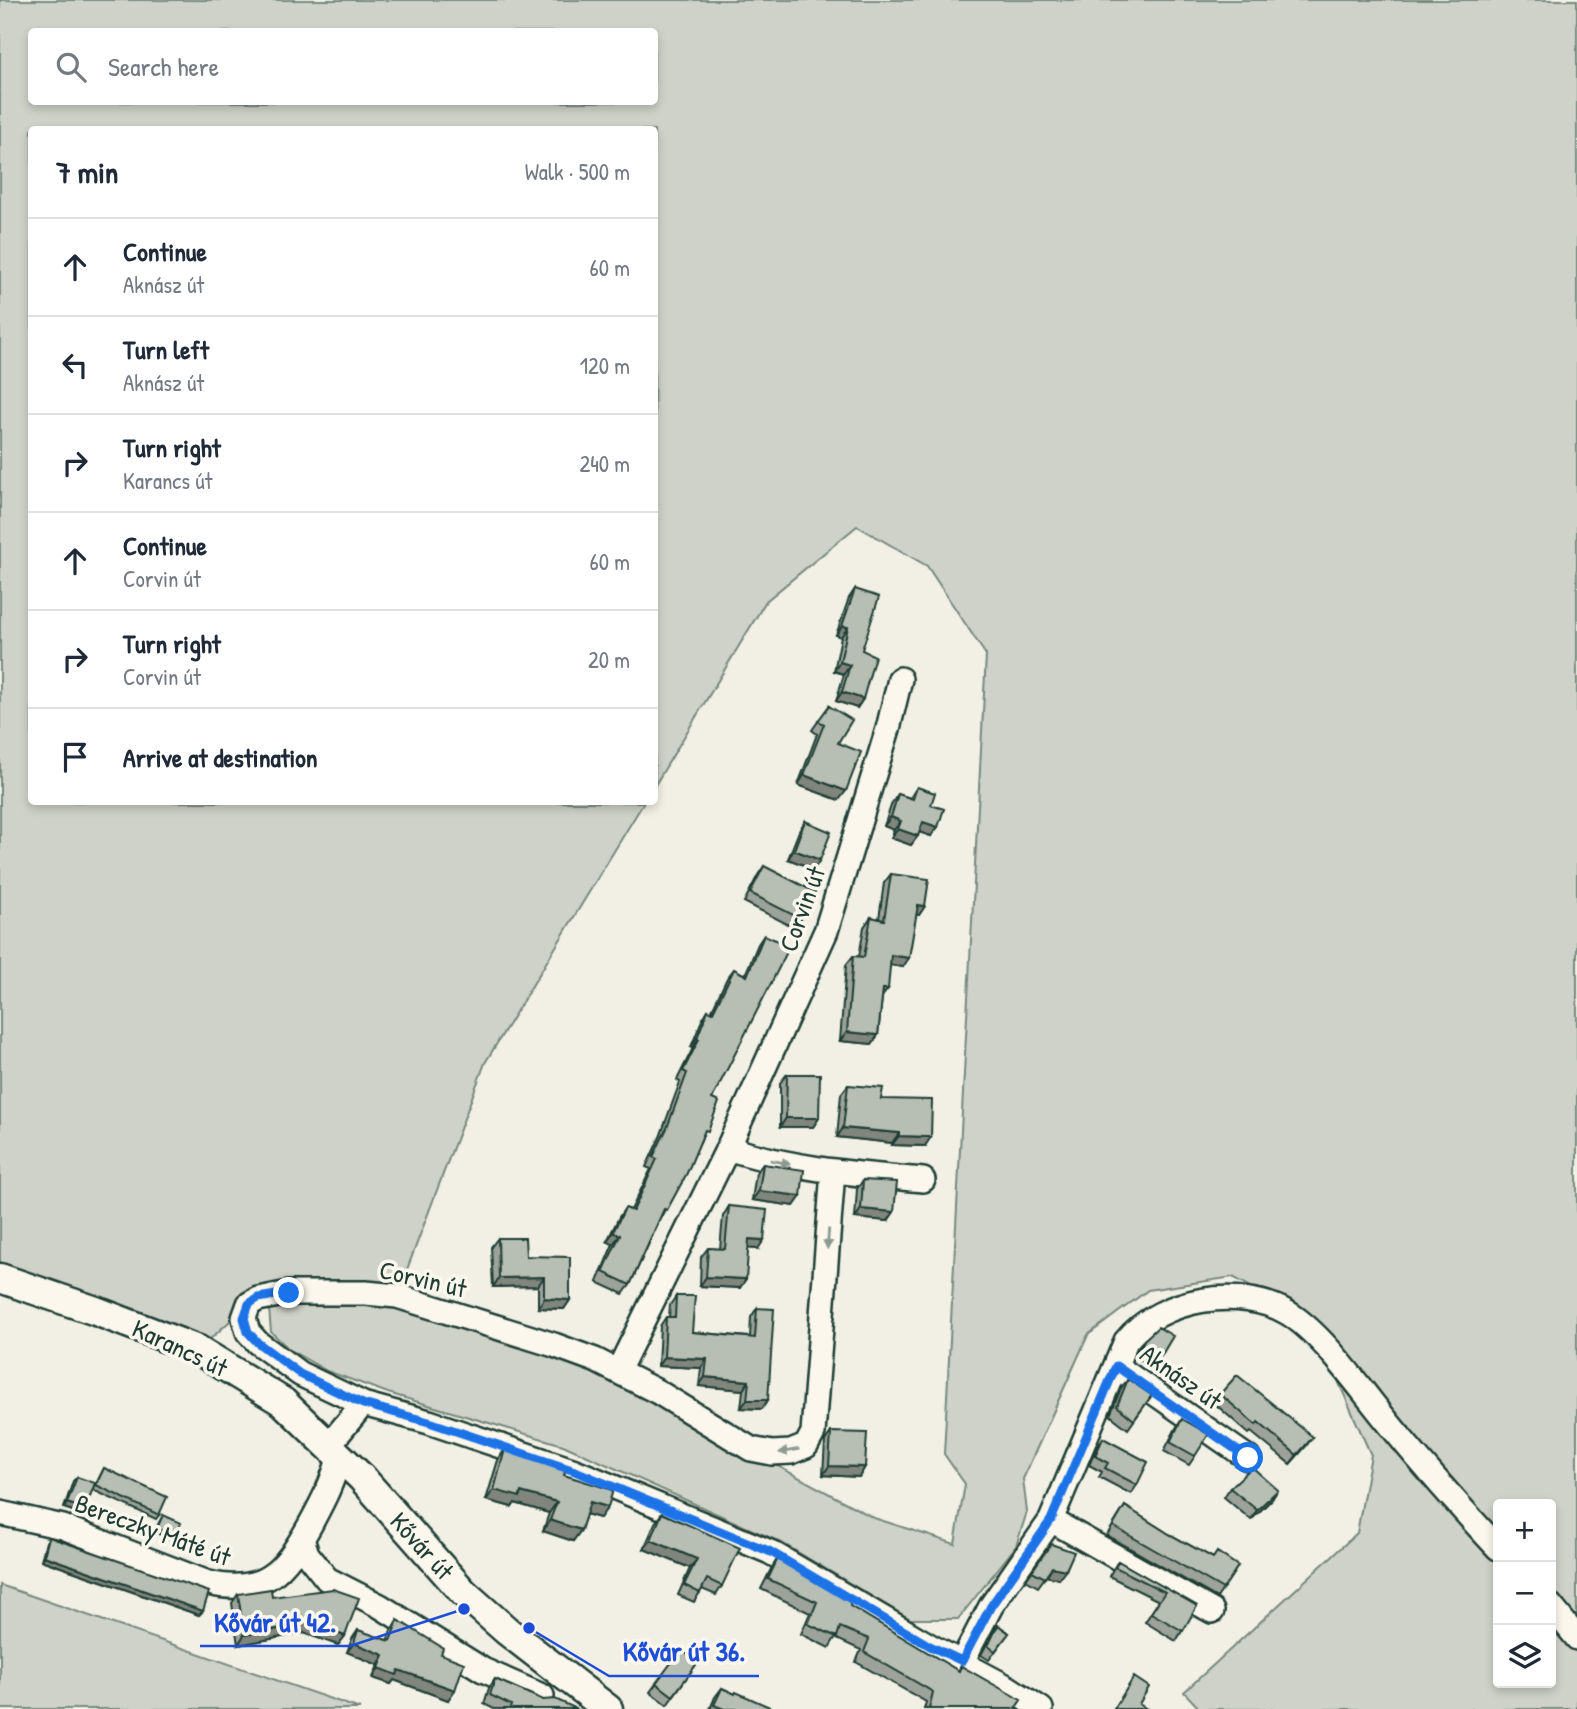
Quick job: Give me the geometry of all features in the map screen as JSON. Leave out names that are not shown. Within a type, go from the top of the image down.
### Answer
[{"type":"main road","name":"Karancs út","points":[[0,1278],[198,1350],[283,1402],[335,1450]]},
{"type":"main road","name":"Kővár út","points":[[335,1450],[463,1592],[507,1631],[608,1709]]},
{"type":"street","name":"Corvin út","points":[[618,1371],[728,1148],[826,931],[888,729],[900,679]]},
{"type":"street","points":[[728,1148],[776,1162],[922,1180]]},
{"type":"street","name":"Corvin út","points":[[363,1404],[300,1374],[258,1343],[245,1325],[244,1318],[249,1304],[258,1298],[289,1293],[366,1293],[397,1296],[554,1345],[618,1371],[751,1449],[786,1453],[806,1446],[813,1433],[833,1171]]},
{"type":"street","points":[[1116,1366],[1126,1341],[1134,1331],[1144,1322],[1168,1309],[1198,1301],[1227,1299],[1254,1300],[1279,1308],[1304,1325],[1317,1338],[1435,1480],[1493,1543]]},
{"type":"street","name":"Aknász út","points":[[962,1661],[991,1606],[1051,1520],[1116,1366],[1248,1458]]},
{"type":"street","points":[[335,1450],[363,1404],[467,1434],[575,1471],[771,1552],[1041,1709]]},
{"type":"street","name":"Bereczky Máté út","points":[[0,1513],[63,1527],[208,1583],[230,1588],[248,1586],[277,1572],[289,1561],[332,1486],[335,1450]]},
{"type":"street","points":[[1051,1520],[1212,1611]]},
{"type":"street","points":[[302,1539],[307,1554],[327,1579],[380,1605],[483,1670],[542,1696]]},
{"type":"street","points":[[1556,1612],[1577,1638]]},
{"type":"shaded area","points":[[0,0],[1577,0],[1577,1709],[1200,1709],[1184,1692],[1357,1533],[1371,1455],[1311,1320],[1233,1277],[1148,1290],[1088,1335],[1023,1479],[1027,1512],[1016,1546],[958,1619],[910,1619],[782,1543],[563,1445],[388,1393],[327,1371],[290,1350],[271,1332],[269,1309],[273,1296],[249,1304],[198,1350],[0,1278]],"holes":[[[28,126],[658,126],[658,780],[766,601],[857,526],[927,566],[986,655],[944,1454],[965,1484],[955,1544],[874,1518],[554,1345],[397,1296],[485,1063],[642,805],[28,805]]]},
{"type":"shaded area","points":[[0,1585],[360,1709],[0,1709]]},
{"type":"building","points":[[855,589],[879,597],[862,650],[875,656],[863,699],[842,692],[850,665],[840,662],[848,627],[842,626]]},
{"type":"building","points":[[829,706],[852,720],[838,743],[861,752],[846,791],[804,775],[824,724],[818,721]]},
{"type":"building","points":[[917,787],[935,793],[931,805],[944,809],[938,827],[923,822],[918,836],[898,829],[901,821],[891,817],[898,794],[913,799]]},
{"type":"building","points":[[805,821],[831,832],[820,860],[794,850]]},
{"type":"building","points":[[764,866],[815,892],[801,919],[750,893]]},
{"type":"building","points":[[891,874],[929,879],[925,906],[918,905],[909,958],[891,955],[888,989],[883,989],[878,1035],[847,1032],[853,956],[864,957],[871,917],[884,920]]},
{"type":"building","points":[[764,935],[790,946],[712,1099],[719,1102],[708,1131],[705,1130],[687,1173],[667,1210],[664,1209],[630,1285],[603,1272],[620,1235],[613,1232],[625,1208],[633,1211],[657,1159],[653,1157],[667,1128],[687,1073],[683,1071],[699,1039],[697,1038],[708,1010],[713,1012],[734,969],[747,976]]},
{"type":"building","points":[[787,1074],[820,1074],[819,1118],[786,1118]]},
{"type":"building","points":[[848,1085],[883,1088],[881,1099],[932,1100],[931,1137],[899,1136],[899,1133],[843,1128]]},
{"type":"building","points":[[763,1164],[804,1170],[801,1196],[759,1191]]},
{"type":"building","points":[[863,1180],[897,1182],[894,1212],[861,1209]]},
{"type":"building","points":[[729,1206],[767,1210],[764,1240],[749,1239],[746,1279],[706,1277],[708,1248],[725,1249]]},
{"type":"building","points":[[498,1238],[525,1238],[526,1256],[570,1257],[570,1300],[544,1298],[544,1277],[499,1278]]},
{"type":"building","points":[[676,1296],[695,1296],[692,1332],[755,1338],[757,1308],[774,1309],[768,1400],[747,1400],[749,1381],[705,1377],[707,1359],[664,1357],[666,1317],[675,1317]]},
{"type":"building","points":[[1158,1327],[1173,1336],[1160,1358],[1141,1347],[1144,1340]]},
{"type":"building","points":[[1237,1375],[1313,1437],[1297,1455],[1220,1394]]},
{"type":"building","points":[[1128,1379],[1152,1395],[1134,1420],[1117,1406]]},
{"type":"building","points":[[1182,1419],[1209,1434],[1195,1456],[1170,1442]]},
{"type":"building","points":[[831,1432],[867,1433],[865,1467],[829,1466]]},
{"type":"building","points":[[1103,1438],[1148,1462],[1137,1485],[1105,1468],[1108,1463],[1095,1456]]},
{"type":"building","points":[[505,1449],[566,1469],[564,1475],[613,1490],[608,1507],[590,1502],[581,1530],[550,1520],[557,1502],[521,1492],[520,1497],[494,1490]]},
{"type":"building","points":[[1252,1467],[1278,1490],[1257,1510],[1230,1488]]},
{"type":"building","points":[[104,1468],[167,1497],[159,1515],[96,1485]]},
{"type":"building","points":[[77,1477],[95,1483],[85,1509],[67,1503]]},
{"type":"building","points":[[1125,1506],[1213,1558],[1217,1552],[1238,1566],[1223,1589],[1113,1526]]},
{"type":"building","points":[[662,1513],[740,1548],[722,1586],[707,1579],[700,1593],[684,1585],[697,1559],[651,1540]]},
{"type":"building","points":[[163,1515],[181,1523],[175,1536],[157,1528]]},
{"type":"building","points":[[49,1537],[209,1592],[203,1611],[44,1556]]},
{"type":"building","points":[[1051,1544],[1074,1552],[1066,1570],[1052,1567],[1045,1578],[1032,1571]]},
{"type":"building","points":[[778,1558],[851,1601],[850,1606],[959,1671],[961,1666],[1021,1700],[1015,1709],[929,1709],[933,1692],[864,1652],[869,1639],[840,1627],[837,1637],[808,1624],[817,1602],[768,1579]]},
{"type":"building","points":[[1118,1561],[1197,1606],[1183,1631],[1151,1613],[1165,1592],[1115,1567]]},
{"type":"building","points":[[271,1589],[272,1597],[333,1589],[359,1598],[345,1636],[310,1623],[244,1635],[238,1594]]},
{"type":"building","points":[[398,1620],[443,1648],[441,1654],[464,1663],[455,1690],[399,1670],[397,1675],[379,1668],[384,1655],[354,1643],[358,1630],[390,1641]]},
{"type":"building","points":[[998,1625],[1009,1633],[995,1651],[988,1646]]},
{"type":"building","points":[[681,1650],[698,1662],[673,1696],[656,1683]]},
{"type":"building","points":[[1134,1677],[1149,1687],[1139,1704],[1147,1709],[1114,1709]]},
{"type":"building","points":[[495,1679],[543,1700],[555,1699],[577,1709],[510,1709],[511,1705],[490,1695]]},
{"type":"building","points":[[722,1688],[774,1709],[724,1709],[714,1705]]},
{"type":"place","name":"Kővár út 42.","points":[[464,1609]]},
{"type":"place","name":"Kővár út 36.","points":[[529,1628]]},
{"type":"route","points":[[289,1293],[258,1298],[249,1304],[244,1318],[248,1332],[258,1343],[300,1374],[363,1404],[480,1438],[575,1471],[771,1552],[930,1646],[962,1661],[991,1606],[1035,1547],[1051,1520],[1116,1366],[1248,1458]]}]
